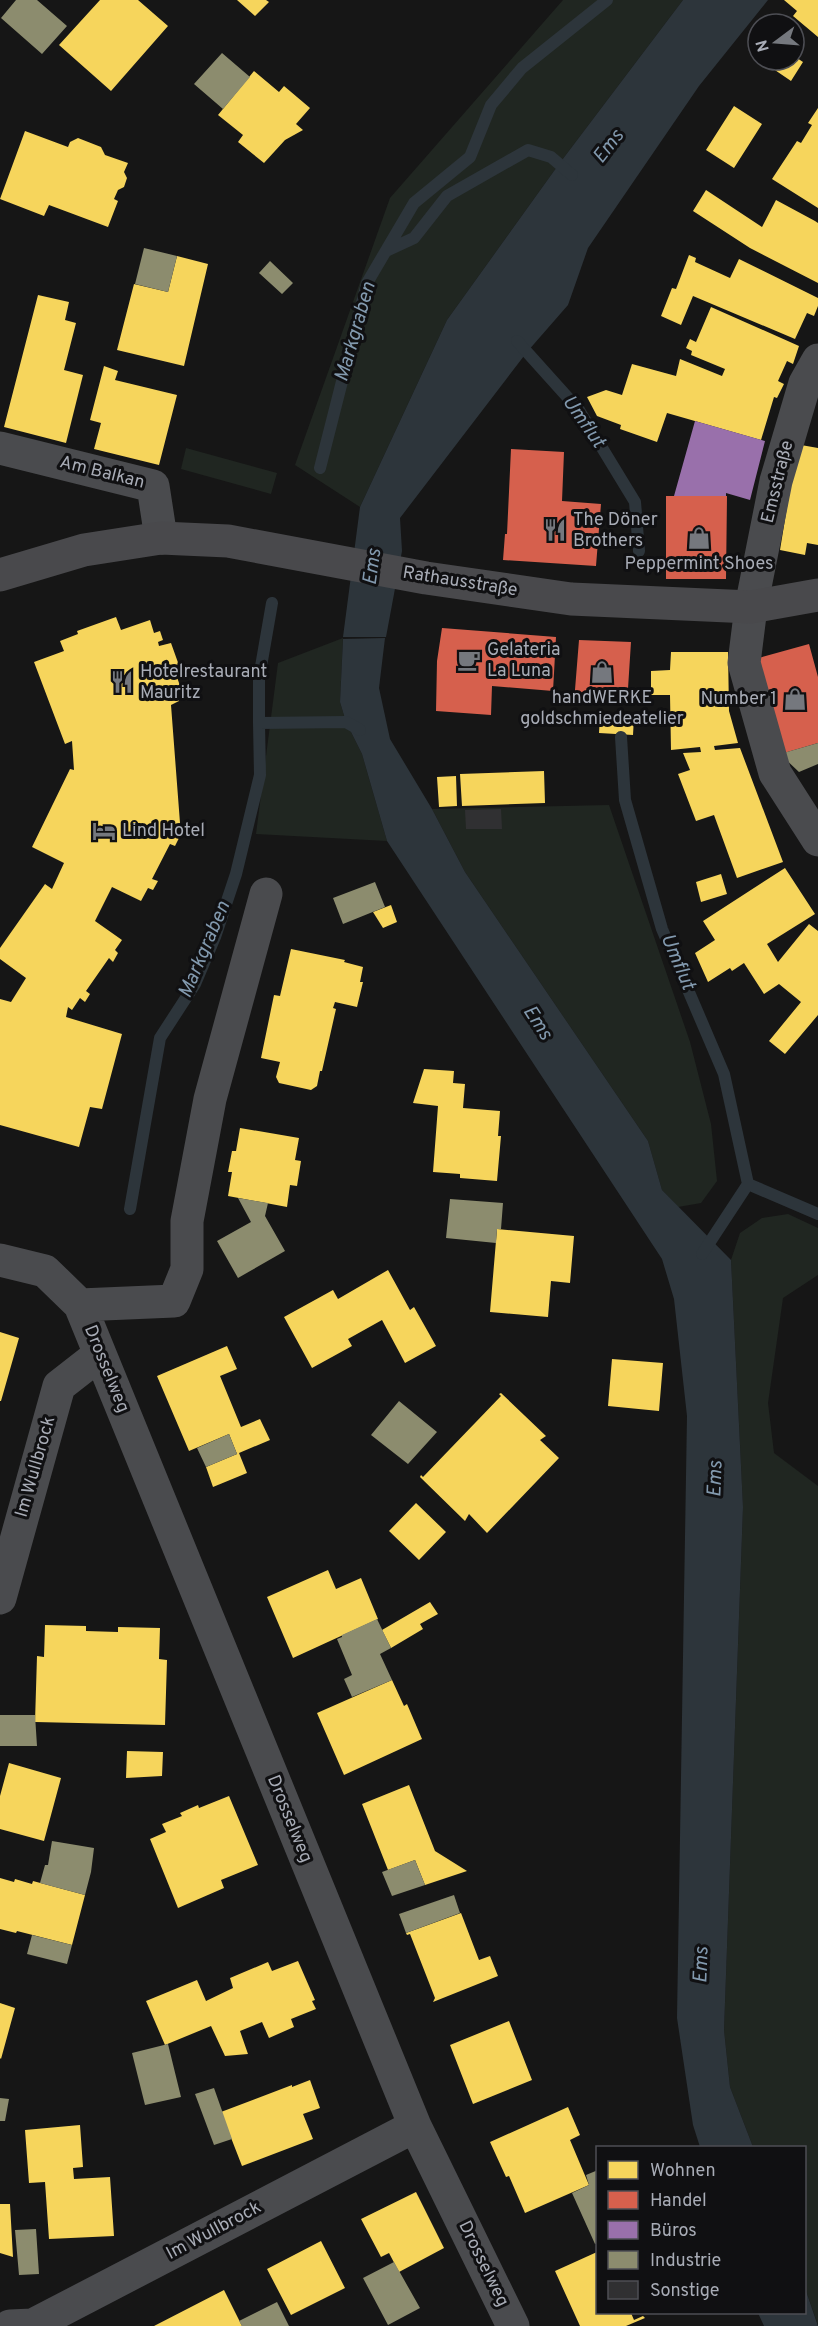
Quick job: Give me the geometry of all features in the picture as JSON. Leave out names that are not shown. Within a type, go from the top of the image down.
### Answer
[{"type":"street","name":"Emsstraße","points":[[818,360],[805,383],[776,481],[751,607],[744,663],[775,773],[818,840]]},
{"type":"street","name":"Am Balkan","points":[[0,448],[153,486],[161,537]]},
{"type":"street","name":"Rathausstraße","points":[[0,575],[84,550],[161,537],[228,541],[426,578],[571,599],[751,607],[818,595]]},
{"type":"street","name":"Drosselweg","points":[[80,1305],[174,1301],[188,1269],[187,1221],[210,1099],[266,894]]},
{"type":"street","name":"Drosselweg","points":[[0,1260],[45,1271],[80,1305],[415,2126],[513,2326]]},
{"type":"street","name":"Im Wullbrock","points":[[0,1598],[59,1386],[100,1354]]},
{"type":"street","name":"Im Wullbrock","points":[[10,2326],[33,2325],[415,2126]]},
{"type":"shaded area","points":[[563,0],[683,0],[559,164],[447,320],[360,507],[295,465],[390,198]]},
{"type":"shaded area","points":[[186,448],[277,473],[271,494],[181,469]]},
{"type":"shaded area","points":[[343,638],[340,702],[346,722],[362,754],[387,841],[256,834],[278,663]]},
{"type":"shaded area","points":[[609,805],[690,1042],[711,1124],[717,1181],[701,1203],[678,1207],[662,1190],[648,1141],[465,872],[432,809]]},
{"type":"shaded area","points":[[788,1214],[818,1228],[818,1275],[783,1298],[768,1403],[774,1453],[818,1486],[818,2325],[806,2291],[806,2146],[753,2146],[730,2087],[724,2030],[743,1507],[731,1260],[740,1233],[762,1218]]},
{"type":"water","name":"Ems","points":[[683,0],[768,0],[758,12],[746,12],[746,27],[699,86],[588,248],[568,305],[527,352],[400,518],[402,551],[386,637],[343,637],[360,507],[447,320],[559,164]]},
{"type":"water","name":"Ems","points":[[385,638],[379,688],[390,739],[432,809],[465,872],[648,1141],[662,1190],[731,1260],[743,1507],[724,2030],[730,2087],[753,2146],[700,2146],[693,2125],[677,2018],[687,1416],[674,1299],[662,1259],[387,841],[362,754],[346,722],[340,702],[343,639]]},
{"type":"water","points":[[806,2291],[818,2326],[764,2326],[758,2314],[806,2314]]},
{"type":"building: Wohnen","points":[[100,0],[138,0],[168,26],[111,91],[59,45]]},
{"type":"building: Wohnen","points":[[237,0],[266,0],[269,2],[255,16]]},
{"type":"building: Wohnen","points":[[784,0],[818,0],[818,37],[806,27],[806,12],[797,11]]},
{"type":"building: Wohnen","points":[[254,71],[279,92],[284,86],[310,108],[296,124],[303,130],[285,140],[264,163],[238,142],[243,135],[218,115]]},
{"type":"building: Wohnen","points":[[778,72],[797,72],[791,81]]},
{"type":"building: Wohnen","points":[[734,106],[762,124],[734,168],[706,150]]},
{"type":"building: Wohnen","points":[[818,108],[818,208],[772,179],[797,141],[801,143],[812,125],[808,123]]},
{"type":"building: Wohnen","points":[[25,131],[68,147],[70,142],[78,138],[101,147],[105,155],[128,163],[124,172],[127,178],[124,187],[118,190],[114,199],[118,201],[108,227],[49,205],[44,216],[0,199]]},
{"type":"building: Wohnen","points":[[706,190],[762,227],[776,200],[818,223],[818,283],[750,248],[693,211]]},
{"type":"building: Wohnen","points":[[689,255],[696,258],[695,262],[730,278],[739,259],[818,298],[814,316],[807,313],[795,339],[693,296],[681,325],[661,316],[672,288],[676,289]]},
{"type":"building: Wohnen","points":[[177,256],[208,264],[184,366],[117,350],[134,284],[168,292]]},
{"type":"building: Wohnen","points":[[38,295],[69,302],[65,320],[76,323],[64,370],[83,375],[66,443],[4,427]]},
{"type":"building: Wohnen","points":[[711,307],[799,346],[793,364],[787,361],[778,381],[784,384],[777,398],[774,397],[761,440],[667,413],[657,442],[620,429],[621,425],[597,416],[587,397],[606,390],[622,395],[632,364],[676,376],[680,359],[722,376],[725,369],[691,355],[692,351],[686,348],[690,339],[696,342]]},
{"type":"building: Wohnen","points":[[104,366],[118,371],[115,380],[177,395],[159,465],[94,449],[101,423],[90,420]]},
{"type":"building: Wohnen","points":[[801,445],[818,448],[818,545],[807,543],[805,555],[780,550],[790,489]]},
{"type":"building: Wohnen","points":[[116,617],[121,630],[150,620],[154,633],[160,631],[163,640],[158,642],[159,646],[171,643],[181,671],[171,675],[172,679],[177,677],[180,686],[174,688],[179,701],[171,705],[180,823],[174,835],[179,838],[175,846],[170,844],[152,879],[158,881],[153,890],[148,888],[141,901],[112,887],[95,921],[122,940],[115,950],[118,953],[113,962],[109,958],[86,991],[90,994],[85,1002],[80,998],[72,1010],[68,1007],[66,1017],[122,1034],[102,1109],[90,1107],[79,1147],[0,1125],[0,999],[11,1002],[26,978],[0,959],[0,948],[45,884],[52,889],[64,863],[32,847],[70,769],[74,770],[72,741],[65,744],[34,662],[64,651],[60,641],[78,634],[77,631]]},
{"type":"building: Wohnen","points":[[671,652],[728,652],[729,711],[738,743],[714,746],[715,750],[740,748],[783,862],[737,878],[714,815],[696,821],[678,774],[690,770],[683,753],[701,752],[700,747],[671,750],[670,695],[651,695],[651,671],[670,670]]},
{"type":"building: Wohnen","points":[[600,715],[634,717],[633,735],[599,733]]},
{"type":"building: Wohnen","points":[[544,771],[545,803],[462,806],[460,774]]},
{"type":"building: Wohnen","points":[[456,776],[457,806],[439,807],[437,777]]},
{"type":"building: Wohnen","points":[[785,868],[815,914],[767,944],[778,962],[809,924],[818,931],[818,1015],[785,1054],[769,1041],[801,1002],[779,984],[764,994],[744,963],[732,971],[730,968],[708,982],[695,953],[715,940],[703,921]]},
{"type":"building: Wohnen","points":[[721,874],[727,894],[701,902],[696,882]]},
{"type":"building: Wohnen","points":[[391,905],[397,922],[383,928],[373,912]]},
{"type":"building: Wohnen","points":[[291,949],[345,960],[344,962],[363,967],[360,982],[363,982],[357,1007],[335,1002],[333,1008],[336,1009],[322,1071],[320,1071],[317,1086],[311,1090],[279,1083],[276,1077],[280,1062],[261,1058],[274,995],[280,996]]},
{"type":"building: Wohnen","points":[[424,1069],[454,1071],[453,1083],[465,1084],[463,1108],[500,1111],[498,1136],[501,1136],[497,1181],[460,1178],[460,1174],[433,1172],[438,1106],[413,1103]]},
{"type":"building: Wohnen","points":[[240,1128],[299,1138],[295,1160],[301,1161],[297,1186],[290,1185],[287,1207],[228,1196],[232,1172],[228,1172],[232,1151],[236,1151]]},
{"type":"building: Wohnen","points":[[497,1229],[574,1236],[570,1283],[551,1281],[548,1317],[490,1312]]},
{"type":"building: Wohnen","points":[[388,1270],[410,1310],[414,1307],[436,1346],[405,1363],[382,1320],[348,1339],[352,1346],[312,1368],[284,1317],[333,1290],[338,1299]]},
{"type":"building: Wohnen","points":[[0,1332],[19,1338],[1,1401],[0,1401]]},
{"type":"building: Wohnen","points":[[227,1346],[237,1369],[220,1376],[241,1427],[260,1419],[270,1440],[239,1453],[247,1473],[213,1487],[206,1467],[237,1454],[229,1434],[189,1451],[157,1376]]},
{"type":"building: Wohnen","points":[[612,1359],[663,1363],[659,1411],[608,1406]]},
{"type":"building: Wohnen","points":[[501,1393],[546,1436],[540,1440],[559,1458],[487,1533],[469,1514],[465,1521],[420,1477],[421,1475],[423,1477],[501,1396],[499,1394]]},
{"type":"building: Wohnen","points":[[416,1503],[446,1532],[419,1560],[389,1531]]},
{"type":"building: Wohnen","points":[[328,1570],[336,1589],[361,1578],[378,1619],[293,1658],[267,1597]]},
{"type":"building: Wohnen","points":[[430,1602],[438,1614],[420,1624],[423,1629],[391,1648],[382,1630]]},
{"type":"building: Wohnen","points":[[45,1625],[86,1626],[86,1631],[118,1632],[118,1627],[160,1628],[159,1659],[167,1660],[165,1725],[35,1722],[37,1656],[44,1657]]},
{"type":"building: Wohnen","points":[[392,1680],[404,1706],[407,1704],[422,1739],[344,1775],[317,1713]]},
{"type":"building: Wohnen","points":[[127,1751],[163,1752],[162,1776],[126,1778]]},
{"type":"building: Wohnen","points":[[9,1763],[61,1778],[44,1841],[0,1829],[0,1796]]},
{"type":"building: Wohnen","points":[[409,1785],[435,1851],[467,1871],[425,1885],[415,1860],[388,1870],[362,1804]]},
{"type":"building: Wohnen","points":[[229,1796],[258,1865],[221,1880],[224,1888],[178,1908],[150,1839],[166,1832],[162,1824],[182,1816],[180,1813]]},
{"type":"building: Wohnen","points":[[0,1878],[32,1884],[33,1881],[85,1895],[72,1945],[0,1929]]},
{"type":"building: Wohnen","points":[[461,1913],[479,1960],[490,1956],[498,1976],[433,2002],[435,1998],[410,1934],[406,1933]]},
{"type":"building: Wohnen","points":[[298,1961],[315,2000],[312,2001],[316,2009],[291,2019],[294,2027],[269,2038],[262,2022],[240,2031],[248,2054],[225,2056],[211,2026],[165,2045],[146,2001],[197,1980],[206,2001],[233,1988],[230,1978],[268,1962],[272,1971]]},
{"type":"building: Wohnen","points":[[0,2003],[15,2008],[1,2059],[0,2058]]},
{"type":"building: Wohnen","points":[[509,2021],[532,2080],[473,2104],[450,2045]]},
{"type":"building: Wohnen","points":[[310,2080],[320,2108],[303,2114],[313,2139],[242,2166],[221,2112]]},
{"type":"building: Wohnen","points":[[568,2107],[580,2135],[570,2140],[589,2185],[525,2213],[509,2176],[506,2177],[490,2142]]},
{"type":"building: Wohnen","points":[[80,2125],[83,2167],[73,2168],[74,2179],[110,2177],[114,2236],[49,2239],[45,2182],[29,2183],[25,2130]]},
{"type":"building: Wohnen","points":[[416,2192],[444,2248],[399,2272],[389,2253],[381,2257],[361,2219]]},
{"type":"building: Wohnen","points":[[0,2204],[10,2204],[13,2257],[0,2253]]},
{"type":"building: Wohnen","points":[[321,2241],[345,2288],[291,2315],[267,2269]]},
{"type":"building: Wohnen","points":[[596,2252],[596,2314],[631,2314],[634,2320],[643,2316],[645,2318],[626,2326],[580,2326],[555,2271]]},
{"type":"building: Wohnen","points":[[224,2290],[242,2326],[154,2326]]},
{"type":"building: Handel","points":[[511,449],[564,452],[562,501],[601,504],[596,566],[503,560],[505,534],[507,534]]},
{"type":"building: Handel","points":[[666,496],[727,496],[726,579],[666,579]]},
{"type":"building: Handel","points":[[442,628],[556,637],[553,691],[492,686],[491,715],[436,711],[437,661]]},
{"type":"building: Handel","points":[[579,640],[631,642],[627,704],[574,702]]},
{"type":"building: Handel","points":[[809,644],[818,677],[818,743],[777,755],[755,659]]},
{"type":"building: Büros","points":[[695,421],[765,441],[750,500],[726,493],[726,496],[674,496]]},
{"type":"building: Industrie","points":[[16,0],[37,0],[67,26],[42,54],[1,18]]},
{"type":"building: Industrie","points":[[222,53],[250,77],[223,109],[194,84]]},
{"type":"building: Industrie","points":[[144,248],[177,256],[168,292],[135,284]]},
{"type":"building: Industrie","points":[[270,261],[293,283],[282,294],[259,273]]},
{"type":"building: Industrie","points":[[818,743],[818,764],[799,772],[780,754]]},
{"type":"building: Industrie","points":[[375,882],[385,907],[343,924],[333,898]]},
{"type":"building: Industrie","points":[[238,1198],[268,1203],[265,1216],[285,1251],[238,1278],[217,1241],[251,1222]]},
{"type":"building: Industrie","points":[[450,1199],[503,1203],[501,1229],[497,1229],[496,1243],[446,1238]]},
{"type":"building: Industrie","points":[[399,1401],[437,1432],[408,1464],[371,1435]]},
{"type":"building: Industrie","points":[[229,1434],[237,1454],[206,1467],[197,1448]]},
{"type":"building: Industrie","points":[[377,1619],[391,1648],[380,1654],[392,1680],[352,1697],[344,1679],[352,1675],[337,1639]]},
{"type":"building: Industrie","points":[[0,1715],[35,1715],[37,1746],[0,1746]]},
{"type":"building: Industrie","points":[[52,1841],[94,1848],[85,1895],[40,1883],[45,1865],[48,1865]]},
{"type":"building: Industrie","points":[[415,1860],[425,1885],[392,1896],[382,1872]]},
{"type":"building: Industrie","points":[[454,1895],[460,1913],[406,1933],[399,1914]]},
{"type":"building: Industrie","points":[[32,1935],[72,1945],[67,1964],[27,1954]]},
{"type":"building: Industrie","points":[[168,2044],[181,2097],[145,2105],[132,2053]]},
{"type":"building: Industrie","points":[[214,2088],[232,2139],[214,2145],[195,2094]]},
{"type":"building: Industrie","points":[[0,2098],[9,2099],[5,2121],[0,2121]]},
{"type":"building: Industrie","points":[[596,2171],[595,2244],[572,2193],[589,2185],[586,2175]]},
{"type":"building: Industrie","points":[[36,2229],[39,2274],[19,2275],[15,2230]]},
{"type":"building: Industrie","points":[[394,2262],[420,2308],[388,2325],[363,2278]]},
{"type":"building: Industrie","points":[[277,2302],[289,2326],[242,2326],[239,2321]]},
{"type":"building: Sonstige","points":[[501,809],[502,829],[466,829],[465,810]]},
{"type":"waterway","name":"Markgraben","points":[[320,468],[367,283],[414,203],[470,157],[491,105],[522,68],[607,0]]},
{"type":"waterway","points":[[386,251],[414,238],[447,196],[528,150],[551,157],[572,175]]},
{"type":"waterway","name":"Umflut","points":[[517,341],[579,410],[635,502],[639,551]]},
{"type":"waterway","name":"Markgraben","points":[[272,603],[259,678],[259,723],[346,722],[360,730]]},
{"type":"waterway","name":"Markgraben","points":[[130,1209],[160,1038],[195,984],[215,937],[236,874],[260,775],[259,723]]},
{"type":"waterway","name":"Umflut","points":[[621,737],[625,800],[662,929],[724,1074],[748,1184]]},
{"type":"waterway","name":"Umflut","points":[[702,1254],[748,1184],[818,1214]]},
{"type":"place","name":"The Döner Brothers","points":[[555,530]]},
{"type":"place","name":"Peppermint Shoes","points":[[699,538]]},
{"type":"place","name":"Gelateria La Luna","points":[[469,660]]},
{"type":"place","name":"handWERKE goldschmiedeatelier","points":[[602,672]]},
{"type":"place","name":"Hotelrestaurant Mauritz","points":[[122,682]]},
{"type":"place","name":"Number 1","points":[[795,699]]},
{"type":"place","name":"Lind Hotel","points":[[104,831]]}]
